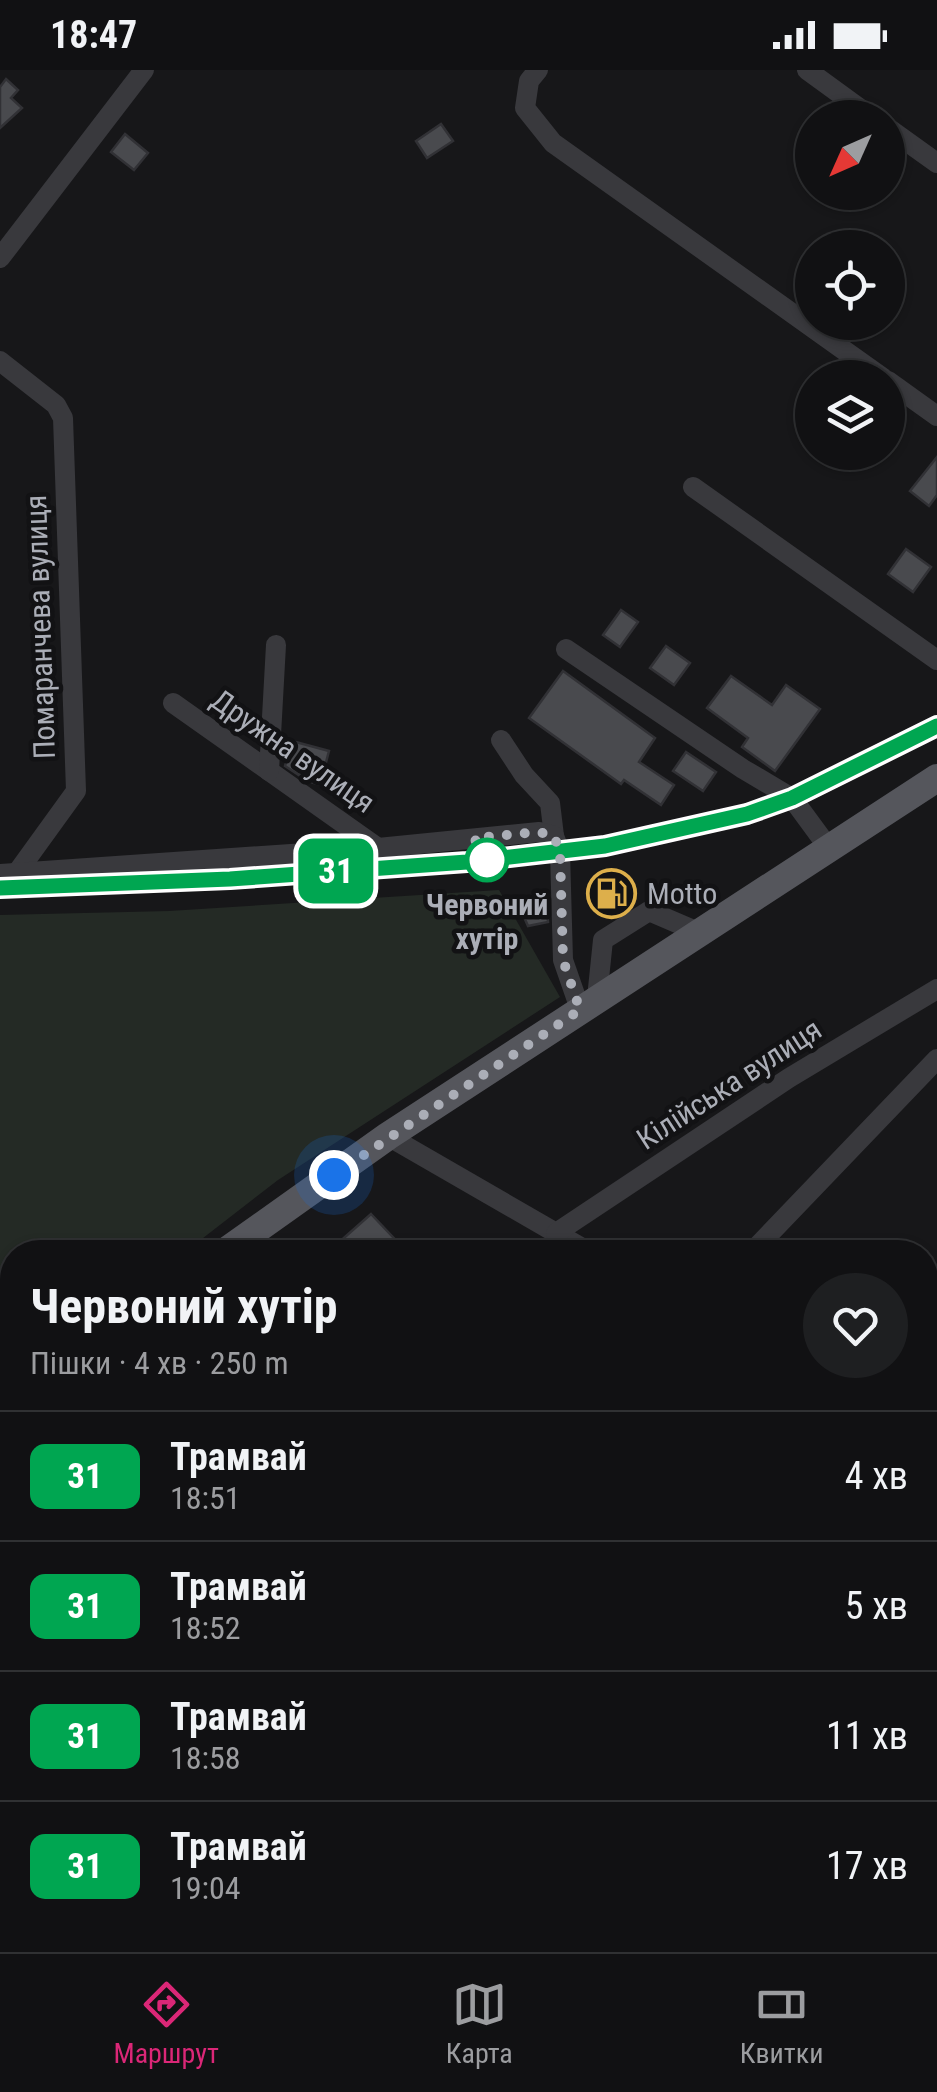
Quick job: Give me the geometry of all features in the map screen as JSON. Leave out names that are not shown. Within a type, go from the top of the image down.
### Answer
[{"type":"main road","points":[[243,1240],[388,1136],[937,778]]},
{"type":"street","points":[[0,258],[144,70]]},
{"type":"street","points":[[538,70],[529,81],[526,108],[553,143],[858,360]]},
{"type":"street","points":[[806,70],[848,100]]},
{"type":"street","points":[[905,140],[937,163]]},
{"type":"street","name":"Помаранчева вулиця","points":[[0,362],[43,393],[63,418],[76,791],[8,874]]},
{"type":"street","points":[[905,393],[937,416]]},
{"type":"street","points":[[694,487],[937,660]]},
{"type":"street","points":[[269,772],[276,645]]},
{"type":"street","points":[[566,649],[792,798],[828,847]]},
{"type":"street","name":"Дружна вулиця","points":[[173,703],[378,848]]},
{"type":"street","points":[[502,740],[524,775],[550,803],[560,852],[563,960],[588,1004]]},
{"type":"street","points":[[8,874],[378,848],[539,832],[554,836]]},
{"type":"street","points":[[588,1004],[603,940],[649,911],[698,932]]},
{"type":"street","name":"Кілійська вулиця","points":[[556,1233],[790,1078],[937,989]]},
{"type":"street","points":[[764,1240],[937,1059]]},
{"type":"street","points":[[388,1136],[567,1240]]},
{"type":"shaded area","points":[[499,890],[560,997],[278,1180],[200,1240],[0,1240],[0,915],[169,911]]},
{"type":"building","points":[[6,79],[18,90],[11,98],[22,108],[0,128],[0,87]]},
{"type":"building","points":[[441,124],[453,141],[427,158],[416,141]]},
{"type":"building","points":[[125,134],[148,153],[134,170],[111,152]]},
{"type":"building","points":[[937,457],[937,495],[929,506],[910,491]]},
{"type":"building","points":[[906,549],[931,567],[913,592],[888,574]]},
{"type":"building","points":[[621,610],[638,622],[620,647],[603,635]]},
{"type":"building","points":[[666,646],[690,663],[674,685],[650,668]]},
{"type":"building","points":[[563,671],[655,738],[639,762],[674,785],[661,805],[624,780],[621,784],[529,718]]},
{"type":"building","points":[[731,676],[772,705],[786,685],[820,709],[775,771],[742,747],[748,738],[707,708]]},
{"type":"building","points":[[292,741],[329,751],[320,785],[285,766]]},
{"type":"building","points":[[686,752],[716,772],[703,791],[673,771]]},
{"type":"building","points":[[546,893],[548,922],[528,926],[516,899]]},
{"type":"building","points":[[371,1214],[396,1240],[342,1240]]},
{"type":"tram line","points":[[0,888],[151,885],[467,862],[605,846],[747,814],[792,798],[937,726]]},
{"type":"tram line","name":"31","points":[[0,888],[230,879],[467,862],[605,846],[747,814],[792,798],[937,726]]},
{"type":"place","name":"Червоний хутір","points":[[487,860]]},
{"type":"place","name":"Motto","points":[[612,893]]},
{"type":"route","points":[[334,1175],[580,1010],[563,960],[560,852],[554,836],[539,832],[474,838],[487,860]]}]
